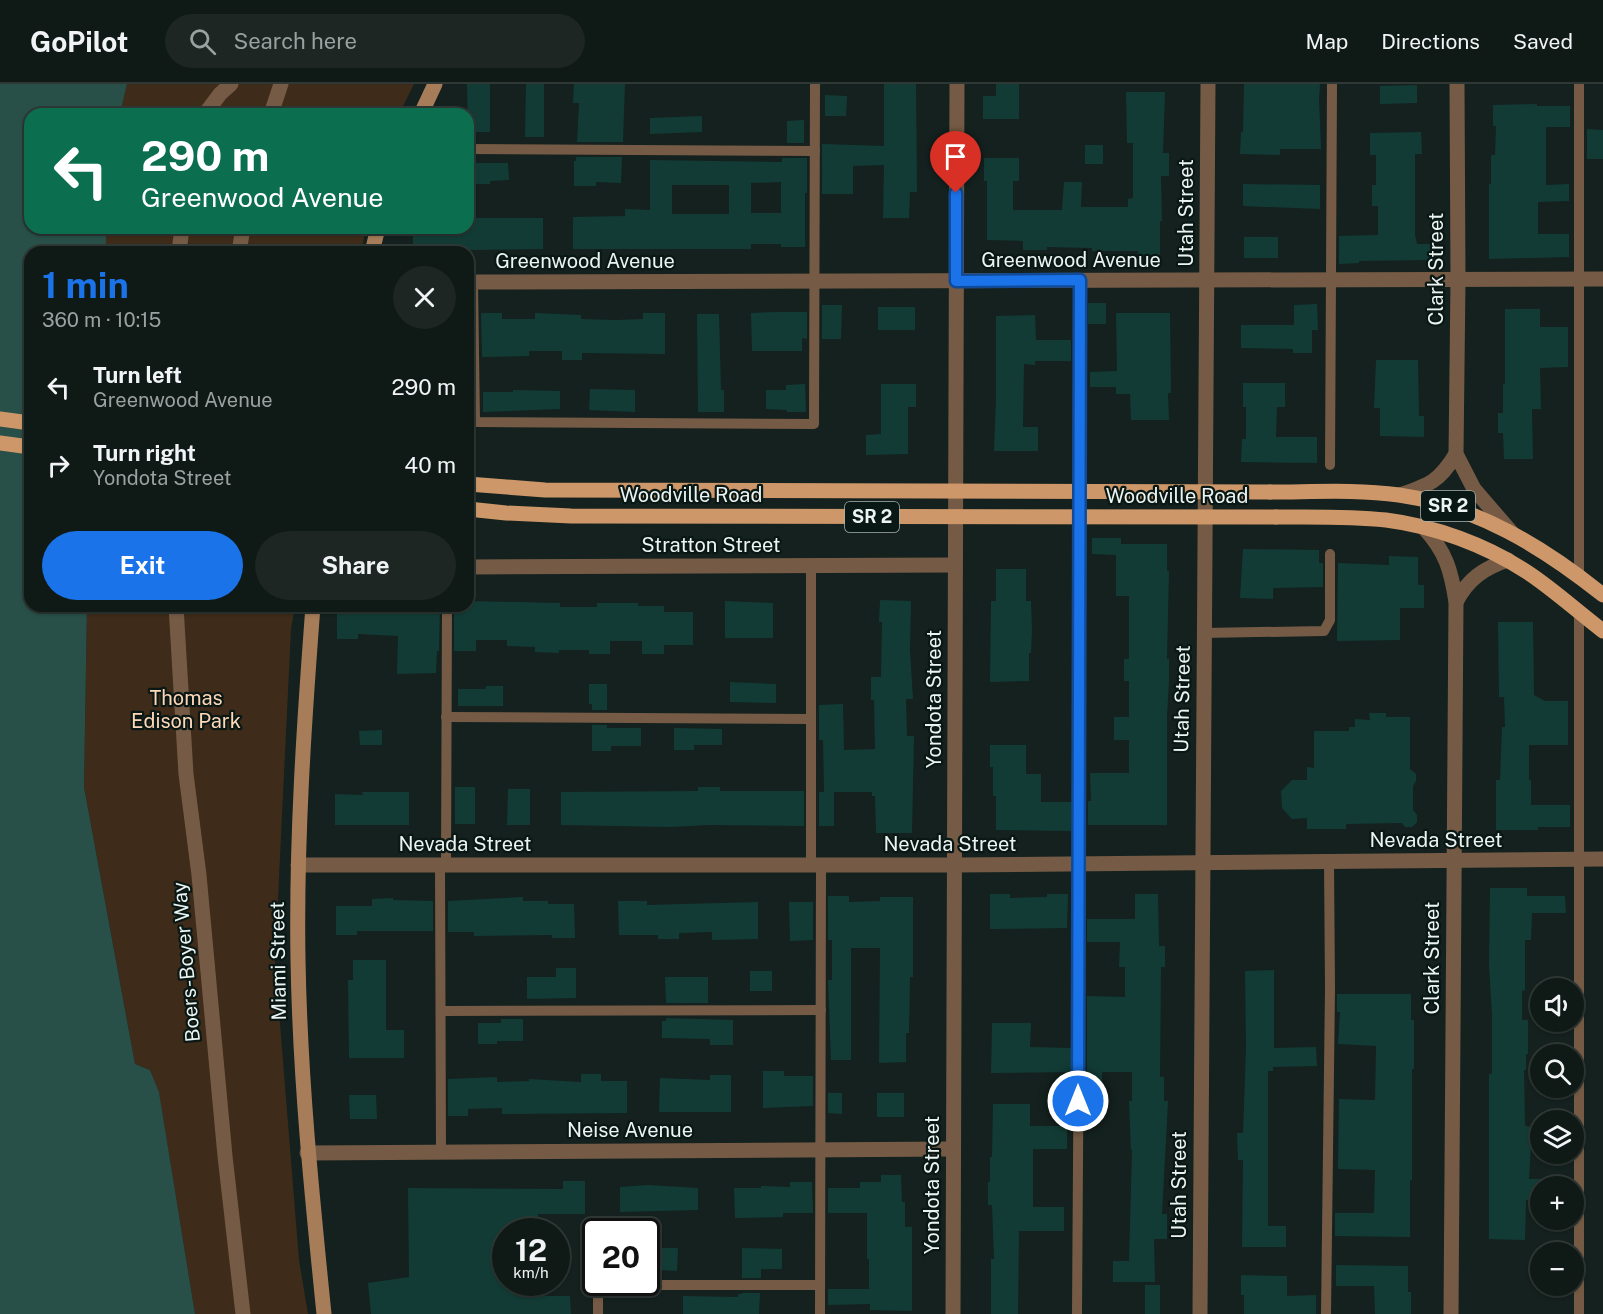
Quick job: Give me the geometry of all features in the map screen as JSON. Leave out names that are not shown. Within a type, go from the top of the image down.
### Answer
[{"type":"main road","points":[[0,419],[24,422]]},
{"type":"main road","points":[[0,443],[24,446]]},
{"type":"main road","name":"Woodville Road","points":[[474,484],[544,490],[1340,492],[1400,495],[1422,499],[1489,521],[1539,549],[1600,591]]},
{"type":"main road","name":"Woodville Road","points":[[474,510],[571,516],[1276,517],[1386,520],[1458,538],[1508,560],[1529,573],[1603,631]]},
{"type":"street","points":[[210,108],[231,84]]},
{"type":"street","points":[[273,108],[281,84]]},
{"type":"street","points":[[424,108],[435,84]]},
{"type":"street","name":"Yondota Street","points":[[953,1314],[957,84]]},
{"type":"street","name":"Utah Street","points":[[1200,1314],[1201,863],[1208,84]]},
{"type":"street","name":"Clark Street","points":[[1457,84],[1456,454],[1474,489],[1512,533]]},
{"type":"street","name":"Greenwood Avenue","points":[[474,282],[1603,279]]},
{"type":"street","points":[[1400,495],[1435,481],[1447,469],[1456,454]]},
{"type":"street","name":"Clark Street","points":[[1424,528],[1442,550],[1448,562],[1456,602],[1451,1314]]},
{"type":"street","points":[[1456,602],[1464,586],[1478,573],[1508,560]]},
{"type":"street","name":"Stratton Street","points":[[474,567],[955,565]]},
{"type":"street","name":"Boers-Boyer Way","points":[[176,612],[186,774],[200,875],[223,1133],[243,1314]]},
{"type":"street","name":"Miami Street","points":[[312,612],[304,713],[298,865],[298,961],[307,1153],[324,1314]]},
{"type":"street","name":"Nevada Street","points":[[298,865],[954,866],[1603,859]]},
{"type":"street","name":"Neise Avenue","points":[[307,1153],[953,1149]]},
{"type":"lane","points":[[474,387],[475,422],[814,424],[815,84]]},
{"type":"lane","points":[[1330,465],[1332,84]]},
{"type":"lane","points":[[1578,84],[1579,576]]},
{"type":"lane","points":[[474,149],[814,151]]},
{"type":"lane","points":[[1077,1314],[1080,280]]},
{"type":"lane","points":[[1203,633],[1324,632],[1330,620],[1330,554]]},
{"type":"lane","points":[[811,566],[811,719],[821,1010],[820,1314]]},
{"type":"lane","points":[[441,1152],[447,612]]},
{"type":"lane","points":[[1579,613],[1579,1314]]},
{"type":"lane","points":[[446,717],[811,719]]},
{"type":"lane","points":[[1326,1314],[1330,988],[1329,861]]},
{"type":"lane","points":[[442,1011],[821,1010]]},
{"type":"lane","points":[[598,1314],[598,1285],[820,1285]]},
{"type":"green space","points":[[127,84],[414,84],[402,108],[121,108]]},
{"type":"green space","points":[[106,234],[365,234],[362,246],[106,246]]},
{"type":"green space","name":"Thomas Edison Park","points":[[87,612],[294,612],[291,629],[275,961],[299,1260],[308,1314],[195,1314],[159,1093],[150,1070],[135,1064],[84,787]]},
{"type":"shaded area","points":[[0,84],[127,84],[121,108],[24,108],[24,234],[106,234],[106,246],[24,246],[24,612],[87,612],[84,787],[135,1064],[150,1070],[159,1092],[195,1314],[0,1314]]},
{"type":"building","points":[[467,84],[490,84],[490,132],[474,132],[474,108],[468,108]]},
{"type":"building","points":[[526,84],[544,84],[544,137],[525,137]]},
{"type":"building","points":[[574,84],[625,84],[623,142],[577,142],[579,103],[573,103]]},
{"type":"building","points":[[884,84],[916,84],[917,192],[910,192],[909,218],[883,218],[884,165],[853,166],[853,194],[822,194],[822,144],[884,146]]},
{"type":"building","points":[[996,84],[1019,84],[1019,119],[983,119],[983,96],[996,96]]},
{"type":"building","points":[[1244,84],[1320,84],[1321,149],[1280,149],[1280,155],[1240,154]]},
{"type":"building","points":[[1417,85],[1417,103],[1380,104],[1380,86]]},
{"type":"building","points":[[1126,92],[1165,92],[1163,153],[1169,153],[1169,176],[1161,176],[1160,255],[1138,255],[1138,251],[1092,251],[1092,248],[1047,247],[1047,250],[1023,250],[1023,241],[987,240],[987,181],[984,181],[984,158],[1019,158],[1019,181],[1013,181],[1013,210],[1062,210],[1064,182],[1082,182],[1081,207],[1128,207],[1128,199],[1133,198],[1133,143],[1127,143]]},
{"type":"building","points":[[825,95],[847,96],[846,116],[825,116]]},
{"type":"building","points":[[1537,104],[1537,106],[1570,106],[1570,127],[1546,127],[1546,185],[1569,184],[1569,201],[1538,202],[1538,234],[1569,234],[1569,257],[1489,259],[1489,184],[1491,184],[1491,155],[1495,155],[1496,126],[1493,126],[1493,105]]},
{"type":"building","points":[[702,116],[702,132],[650,134],[650,118]]},
{"type":"building","points":[[804,120],[804,143],[787,143],[787,121]]},
{"type":"building","points":[[1587,129],[1603,130],[1603,159],[1587,159]]},
{"type":"building","points":[[1421,132],[1422,154],[1415,154],[1415,235],[1417,244],[1430,244],[1430,260],[1359,261],[1359,263],[1339,264],[1339,236],[1378,235],[1378,206],[1372,206],[1372,185],[1376,185],[1376,155],[1370,155],[1370,133]]},
{"type":"building","points":[[1085,145],[1103,145],[1103,164],[1085,164]]},
{"type":"building","points":[[576,157],[622,157],[621,183],[596,182],[596,186],[574,186]]},
{"type":"building","points":[[782,158],[807,158],[805,247],[751,244],[751,249],[573,249],[573,217],[625,216],[625,209],[650,210],[650,160],[782,162]],"holes":[[[781,182],[781,213],[751,213],[751,183]],[[672,185],[729,185],[729,214],[672,214]]]},
{"type":"building","points":[[474,163],[508,163],[509,180],[490,181],[490,184],[474,184]]},
{"type":"building","points":[[1243,184],[1320,185],[1320,209],[1243,206]]},
{"type":"building","points":[[474,218],[543,218],[543,249],[474,250],[474,246],[413,246],[413,234],[474,234]]},
{"type":"building","points":[[1244,237],[1278,237],[1278,258],[1244,258]]},
{"type":"building","points":[[1088,303],[1106,303],[1106,324],[1088,324]]},
{"type":"building","points":[[1317,304],[1318,330],[1312,330],[1312,353],[1293,353],[1293,349],[1241,348],[1241,325],[1294,325],[1294,305]]},
{"type":"building","points":[[822,305],[842,305],[841,339],[822,339]]},
{"type":"building","points":[[878,307],[915,307],[915,330],[878,330]]},
{"type":"building","points":[[1505,309],[1540,309],[1540,327],[1568,327],[1568,367],[1540,368],[1541,409],[1532,409],[1533,459],[1504,459],[1503,433],[1498,433],[1498,413],[1503,413],[1503,384],[1505,384]]},
{"type":"building","points":[[807,312],[807,339],[802,338],[802,351],[752,351],[751,313]]},
{"type":"building","points":[[481,313],[502,313],[502,319],[535,319],[535,313],[581,315],[581,319],[616,320],[643,319],[643,313],[665,313],[665,354],[582,353],[582,360],[562,360],[562,351],[529,351],[529,356],[482,357]]},
{"type":"building","points":[[1116,313],[1170,313],[1169,420],[1131,420],[1130,394],[1116,394],[1116,387],[1090,387],[1090,372],[1117,371]]},
{"type":"building","points":[[697,314],[719,314],[721,390],[724,390],[724,412],[698,412]]},
{"type":"building","points":[[1035,315],[1036,340],[1071,340],[1071,361],[1035,361],[1035,365],[1024,364],[1023,427],[1038,427],[1038,451],[994,451],[996,316]]},
{"type":"building","points":[[1376,360],[1418,360],[1419,416],[1424,416],[1424,437],[1380,436],[1380,408],[1374,408]]},
{"type":"building","points":[[1243,383],[1285,383],[1285,407],[1277,407],[1276,437],[1317,437],[1317,463],[1241,462],[1242,439],[1246,439]]},
{"type":"building","points":[[805,384],[806,412],[766,409],[766,390],[786,390],[786,385]]},
{"type":"building","points":[[881,384],[916,384],[916,407],[908,407],[908,454],[866,455],[866,435],[881,434]]},
{"type":"building","points":[[590,389],[635,390],[635,412],[589,410]]},
{"type":"building","points":[[513,390],[560,391],[560,409],[483,412],[483,392],[513,392]]},
{"type":"building","points":[[1092,538],[1121,538],[1121,544],[1167,544],[1169,681],[1167,825],[1088,825],[1088,801],[1091,801],[1090,773],[1129,773],[1129,740],[1114,740],[1114,717],[1129,717],[1129,681],[1124,681],[1124,659],[1129,659],[1129,596],[1116,596],[1116,555],[1092,554]]},
{"type":"building","points":[[1243,549],[1319,550],[1319,563],[1323,563],[1323,587],[1273,588],[1273,599],[1240,598]]},
{"type":"building","points":[[1389,556],[1418,557],[1418,585],[1424,585],[1424,608],[1400,608],[1400,640],[1337,641],[1338,563],[1389,565]]},
{"type":"building","points":[[996,569],[1026,569],[1026,601],[1031,601],[1032,630],[1029,681],[990,682],[991,601],[996,601]]},
{"type":"building","points":[[880,600],[911,601],[910,650],[913,699],[906,699],[907,736],[914,736],[912,833],[876,833],[875,796],[872,796],[872,792],[834,792],[834,826],[819,826],[819,792],[824,792],[823,740],[819,740],[819,705],[843,704],[844,750],[875,749],[871,677],[881,677]]},
{"type":"building","points":[[474,601],[560,603],[560,607],[597,607],[597,603],[638,603],[638,606],[664,606],[664,612],[693,612],[693,645],[664,645],[664,654],[642,654],[642,641],[610,641],[610,654],[589,654],[589,650],[559,650],[559,653],[535,652],[535,647],[507,646],[507,640],[476,640],[476,651],[454,651],[454,612],[474,612]]},
{"type":"building","points":[[725,601],[773,603],[773,638],[725,638]]},
{"type":"building","points":[[337,612],[440,612],[436,673],[397,674],[398,636],[358,634],[358,639],[337,639]]},
{"type":"building","points":[[1498,622],[1533,622],[1534,695],[1545,701],[1568,701],[1568,745],[1529,745],[1529,780],[1531,780],[1531,805],[1570,805],[1570,827],[1496,830],[1496,780],[1500,780],[1502,727],[1505,727],[1504,697],[1499,697]]},
{"type":"building","points":[[730,682],[776,684],[776,703],[730,702]]},
{"type":"building","points":[[589,684],[607,684],[607,710],[592,710],[592,704],[589,704]]},
{"type":"building","points":[[486,686],[503,686],[503,706],[458,706],[458,689],[486,689]]},
{"type":"building","points":[[1369,713],[1386,713],[1386,717],[1410,717],[1410,769],[1416,774],[1413,786],[1413,810],[1417,815],[1417,822],[1412,827],[1405,827],[1402,823],[1346,824],[1346,829],[1307,829],[1307,818],[1292,819],[1282,808],[1281,791],[1292,780],[1307,780],[1307,767],[1314,768],[1314,731],[1349,731],[1349,727],[1355,727],[1355,719],[1370,720]]},
{"type":"building","points":[[592,725],[607,725],[607,728],[641,728],[641,746],[611,746],[611,751],[592,751]]},
{"type":"building","points":[[674,728],[722,729],[722,745],[694,745],[694,750],[674,750]]},
{"type":"building","points":[[382,730],[382,745],[360,745],[359,731]]},
{"type":"building","points":[[990,745],[1026,745],[1026,774],[1041,774],[1041,802],[1072,802],[1071,831],[996,830],[996,796],[993,796]]},
{"type":"building","points":[[455,787],[475,787],[475,824],[455,824]]},
{"type":"building","points":[[698,787],[720,787],[720,791],[804,791],[804,826],[561,825],[561,792],[698,791]]},
{"type":"building","points":[[508,789],[530,789],[530,825],[507,825]]},
{"type":"building","points":[[362,792],[409,792],[409,825],[335,825],[335,794],[363,795]]},
{"type":"building","points":[[1490,888],[1527,888],[1527,896],[1565,896],[1566,913],[1532,913],[1531,940],[1525,940],[1525,990],[1522,991],[1522,1020],[1528,1020],[1528,1054],[1526,1054],[1526,1070],[1524,1070],[1525,1126],[1530,1127],[1530,1200],[1526,1200],[1525,1240],[1489,1239],[1489,1074],[1492,1074],[1492,1016],[1489,965]]},
{"type":"building","points":[[990,894],[1010,894],[1010,898],[1068,894],[1067,928],[990,929]]},
{"type":"building","points":[[1135,894],[1158,894],[1159,946],[1165,946],[1165,967],[1161,967],[1160,1077],[1164,1077],[1164,1101],[1168,1101],[1162,1214],[1167,1214],[1167,1239],[1154,1239],[1155,1282],[1113,1282],[1113,1261],[1129,1261],[1132,1150],[1129,1101],[1132,1101],[1132,1072],[1102,1072],[1103,1098],[1087,1098],[1087,996],[1125,997],[1125,967],[1119,967],[1120,942],[1087,942],[1087,919],[1135,919]]},
{"type":"building","points":[[828,896],[849,896],[849,902],[880,901],[880,897],[913,897],[913,977],[910,977],[906,1062],[879,1063],[880,948],[851,948],[851,1060],[831,1060],[828,980],[832,980],[832,940],[828,940]]},
{"type":"building","points":[[523,897],[523,901],[574,904],[575,938],[552,938],[552,935],[474,936],[474,932],[448,932],[448,901]]},
{"type":"building","points":[[393,898],[393,900],[433,901],[433,931],[357,931],[357,935],[336,935],[336,906],[372,906],[372,899]]},
{"type":"building","points":[[618,901],[647,901],[647,905],[758,902],[758,939],[712,940],[712,932],[679,933],[679,939],[658,939],[658,935],[619,935]]},
{"type":"building","points":[[789,902],[813,902],[813,940],[790,941]]},
{"type":"building","points":[[353,960],[386,960],[386,1030],[404,1030],[404,1058],[349,1058],[348,980],[353,980]]},
{"type":"building","points":[[556,968],[576,968],[576,998],[527,999],[527,977],[556,977]]},
{"type":"building","points":[[1274,970],[1274,1048],[1316,1047],[1317,1066],[1273,1067],[1273,1071],[1268,1071],[1268,1226],[1286,1226],[1286,1247],[1242,1247],[1243,1160],[1238,1160],[1237,1133],[1243,1133],[1246,1048],[1245,971]]},
{"type":"building","points":[[750,971],[772,971],[772,991],[750,991]]},
{"type":"building","points":[[665,977],[708,977],[708,1003],[666,1003]]},
{"type":"building","points":[[1337,994],[1411,994],[1411,1020],[1414,1020],[1414,1069],[1412,1069],[1410,1237],[1335,1236],[1335,1213],[1374,1213],[1375,1170],[1338,1169],[1339,1099],[1375,1100],[1376,1046],[1338,1044],[1340,1012],[1337,1012]]},
{"type":"building","points":[[666,1018],[733,1020],[733,1045],[710,1045],[710,1039],[662,1038],[662,1021],[666,1021]]},
{"type":"building","points":[[501,1019],[523,1019],[523,1041],[478,1044],[478,1023],[501,1023]]},
{"type":"building","points":[[992,1023],[1031,1023],[1030,1047],[1071,1048],[1071,1072],[991,1073]]},
{"type":"building","points":[[763,1071],[784,1071],[784,1076],[813,1076],[813,1106],[763,1108]]},
{"type":"building","points":[[581,1074],[601,1074],[601,1081],[627,1081],[627,1113],[502,1114],[502,1108],[468,1109],[468,1116],[448,1116],[448,1079],[497,1077],[497,1082],[529,1081],[529,1079],[581,1082]]},
{"type":"building","points":[[710,1075],[731,1075],[731,1112],[659,1112],[660,1078],[710,1080]]},
{"type":"building","points":[[828,1093],[842,1093],[842,1114],[828,1113]]},
{"type":"building","points":[[877,1093],[904,1093],[904,1117],[877,1117]]},
{"type":"building","points":[[349,1095],[376,1095],[377,1119],[350,1119]]},
{"type":"building","points":[[993,1104],[1030,1104],[1030,1126],[1067,1126],[1067,1149],[1033,1149],[1033,1207],[1064,1207],[1064,1231],[1019,1231],[1018,1314],[991,1314],[991,1259],[994,1259],[992,1205],[988,1205],[988,1182],[990,1182],[990,1157],[992,1157]]},
{"type":"building","points":[[881,1175],[901,1175],[902,1202],[905,1202],[905,1227],[912,1227],[912,1311],[870,1310],[870,1304],[828,1305],[828,1289],[869,1289],[869,1259],[867,1259],[867,1213],[828,1213],[828,1188],[860,1188],[860,1182],[881,1182]]},
{"type":"building","points":[[563,1181],[585,1181],[585,1214],[538,1214],[538,1218],[492,1218],[492,1296],[570,1296],[571,1314],[371,1314],[368,1283],[409,1277],[408,1188],[563,1189]]},
{"type":"building","points":[[790,1182],[812,1182],[813,1213],[783,1213],[783,1217],[735,1218],[734,1188],[790,1187]]},
{"type":"building","points":[[648,1185],[698,1188],[698,1210],[620,1212],[620,1187]]},
{"type":"building","points":[[660,1248],[678,1248],[677,1271],[660,1270]]},
{"type":"building","points":[[742,1248],[782,1249],[782,1269],[761,1269],[761,1278],[742,1278]]},
{"type":"building","points":[[1336,1265],[1408,1266],[1411,1314],[1375,1314],[1374,1286],[1336,1286]]},
{"type":"building","points":[[1241,1275],[1287,1276],[1287,1296],[1316,1295],[1316,1314],[1244,1314]]},
{"type":"building","points":[[1145,1285],[1160,1285],[1160,1314],[1145,1314]]},
{"type":"building","points":[[760,1293],[759,1314],[683,1314],[683,1296],[738,1297],[738,1294]]},
{"type":"route","points":[[956,193],[956,281],[1080,280],[1078,1101]]}]
